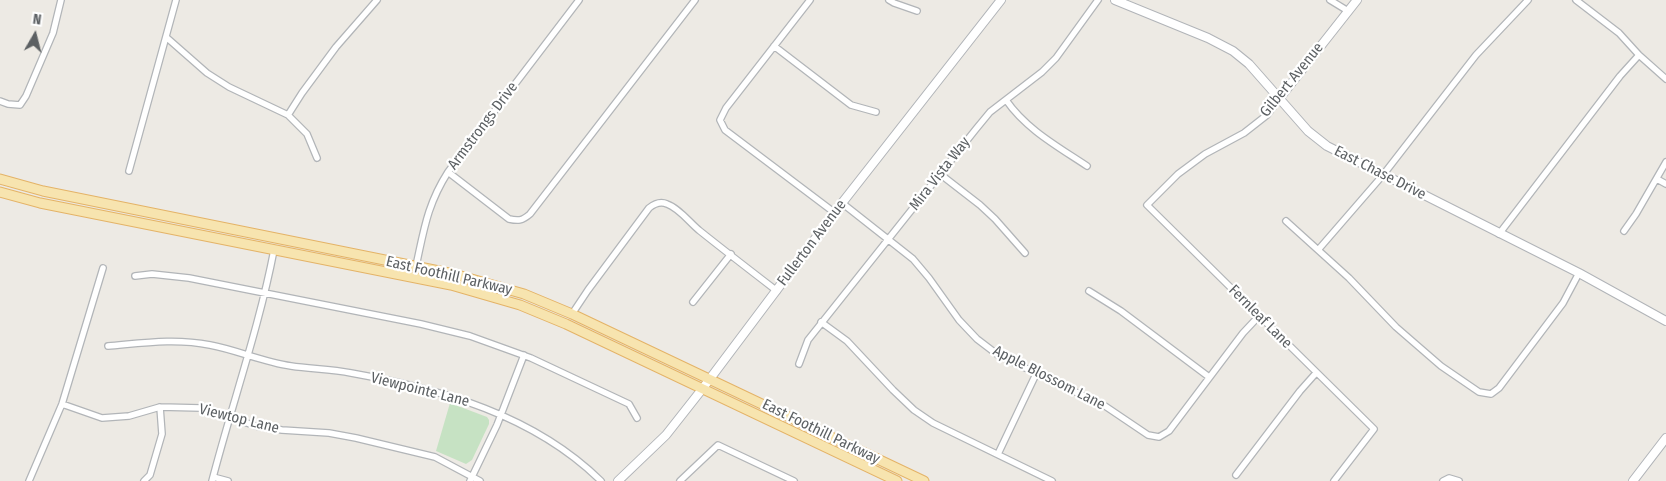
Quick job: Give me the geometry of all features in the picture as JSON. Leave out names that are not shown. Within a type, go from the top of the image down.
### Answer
[{"type":"main road","name":"East Foothill Parkway","points":[[0,180],[43,192],[416,266],[489,283],[524,294],[572,314],[924,481]]},
{"type":"main road","name":"East Foothill Parkway","points":[[0,192],[40,203],[452,285],[503,299],[566,324],[897,481]]},
{"type":"street","points":[[0,101],[20,105],[26,96],[53,33],[61,0]]},
{"type":"street","points":[[129,171],[176,0]]},
{"type":"street","points":[[288,115],[336,47],[377,0]]},
{"type":"street","name":"Armstrongs Drive","points":[[416,266],[432,201],[448,172],[579,0]]},
{"type":"street","points":[[448,172],[509,219],[517,221],[524,219],[530,214],[695,0]]},
{"type":"street","points":[[889,0],[917,11]]},
{"type":"street","name":"Fullerton Avenue","points":[[618,481],[666,435],[842,203],[1001,0]]},
{"type":"street","name":"Mira Vista Way","points":[[799,364],[808,340],[821,322],[990,112],[1042,72],[1056,58],[1098,0]]},
{"type":"street","name":"East Chase Drive","points":[[1115,0],[1208,38],[1233,51],[1249,64],[1308,132],[1327,146],[1580,273],[1666,321]]},
{"type":"street","points":[[1330,0],[1348,11]]},
{"type":"street","name":"Gilbert Avenue","points":[[1147,205],[1178,174],[1205,154],[1244,133],[1267,114],[1357,0]]},
{"type":"street","points":[[1318,250],[1383,175],[1476,55],[1528,0]]},
{"type":"street","points":[[1576,0],[1619,33],[1639,55],[1666,79]]},
{"type":"street","points":[[807,1],[726,108],[720,120],[724,130],[835,213]]},
{"type":"street","points":[[166,37],[208,73],[229,86],[288,115],[307,134],[317,158]]},
{"type":"street","points":[[774,46],[851,105],[876,112]]},
{"type":"street","points":[[1499,234],[1620,76],[1639,55]]},
{"type":"street","points":[[1006,100],[1016,115],[1037,133],[1087,166]]},
{"type":"street","points":[[1624,231],[1666,162]]},
{"type":"street","points":[[940,174],[980,204],[1025,253]]},
{"type":"street","points":[[1657,179],[1666,184]]},
{"type":"street","points":[[572,314],[649,208],[660,202],[667,203],[673,207],[700,231],[777,291]]},
{"type":"street","name":"Apple Blossom Lane","points":[[842,203],[913,259],[959,320],[977,339],[998,355],[1105,406],[1148,435],[1159,437],[1169,431],[1209,377]]},
{"type":"street","name":"Fernleaf Lane","points":[[1147,205],[1374,429],[1334,481]]},
{"type":"street","points":[[1286,221],[1349,278],[1396,327],[1441,366],[1479,392],[1491,394],[1499,388],[1563,303],[1580,273]]},
{"type":"street","points":[[228,481],[212,479],[249,355],[266,292],[274,250]]},
{"type":"street","points":[[693,302],[731,254]]},
{"type":"street","points":[[29,481],[62,404],[103,268]]},
{"type":"street","points":[[135,276],[152,274],[189,278],[266,292],[461,334],[524,355],[629,404],[638,418]]},
{"type":"street","points":[[1089,291],[1121,311],[1209,377],[1243,333],[1259,316]]},
{"type":"street","points":[[821,322],[848,341],[914,410],[933,423],[1052,481]]},
{"type":"street","name":"Viewpointe Lane","points":[[108,346],[169,340],[210,345],[289,366],[351,373],[417,387],[468,401],[536,431],[586,466],[601,481]]},
{"type":"street","points":[[472,479],[501,415],[524,355]]},
{"type":"street","points":[[998,454],[1037,372]]},
{"type":"street","points":[[1236,475],[1316,373]]},
{"type":"street","name":"Viewtop Lane","points":[[62,404],[102,418],[128,416],[160,407],[200,408],[256,426],[329,433],[435,457],[472,479],[480,481]]},
{"type":"street","points":[[144,481],[150,475],[162,434],[160,407]]},
{"type":"street","points":[[1633,481],[1666,438]]},
{"type":"street","points":[[680,481],[718,444],[794,481]]},
{"type":"street","points":[[1446,480],[1459,481]]},
{"type":"green space","points":[[450,403],[487,417],[489,420],[489,424],[472,460],[466,464],[436,451]]}]
